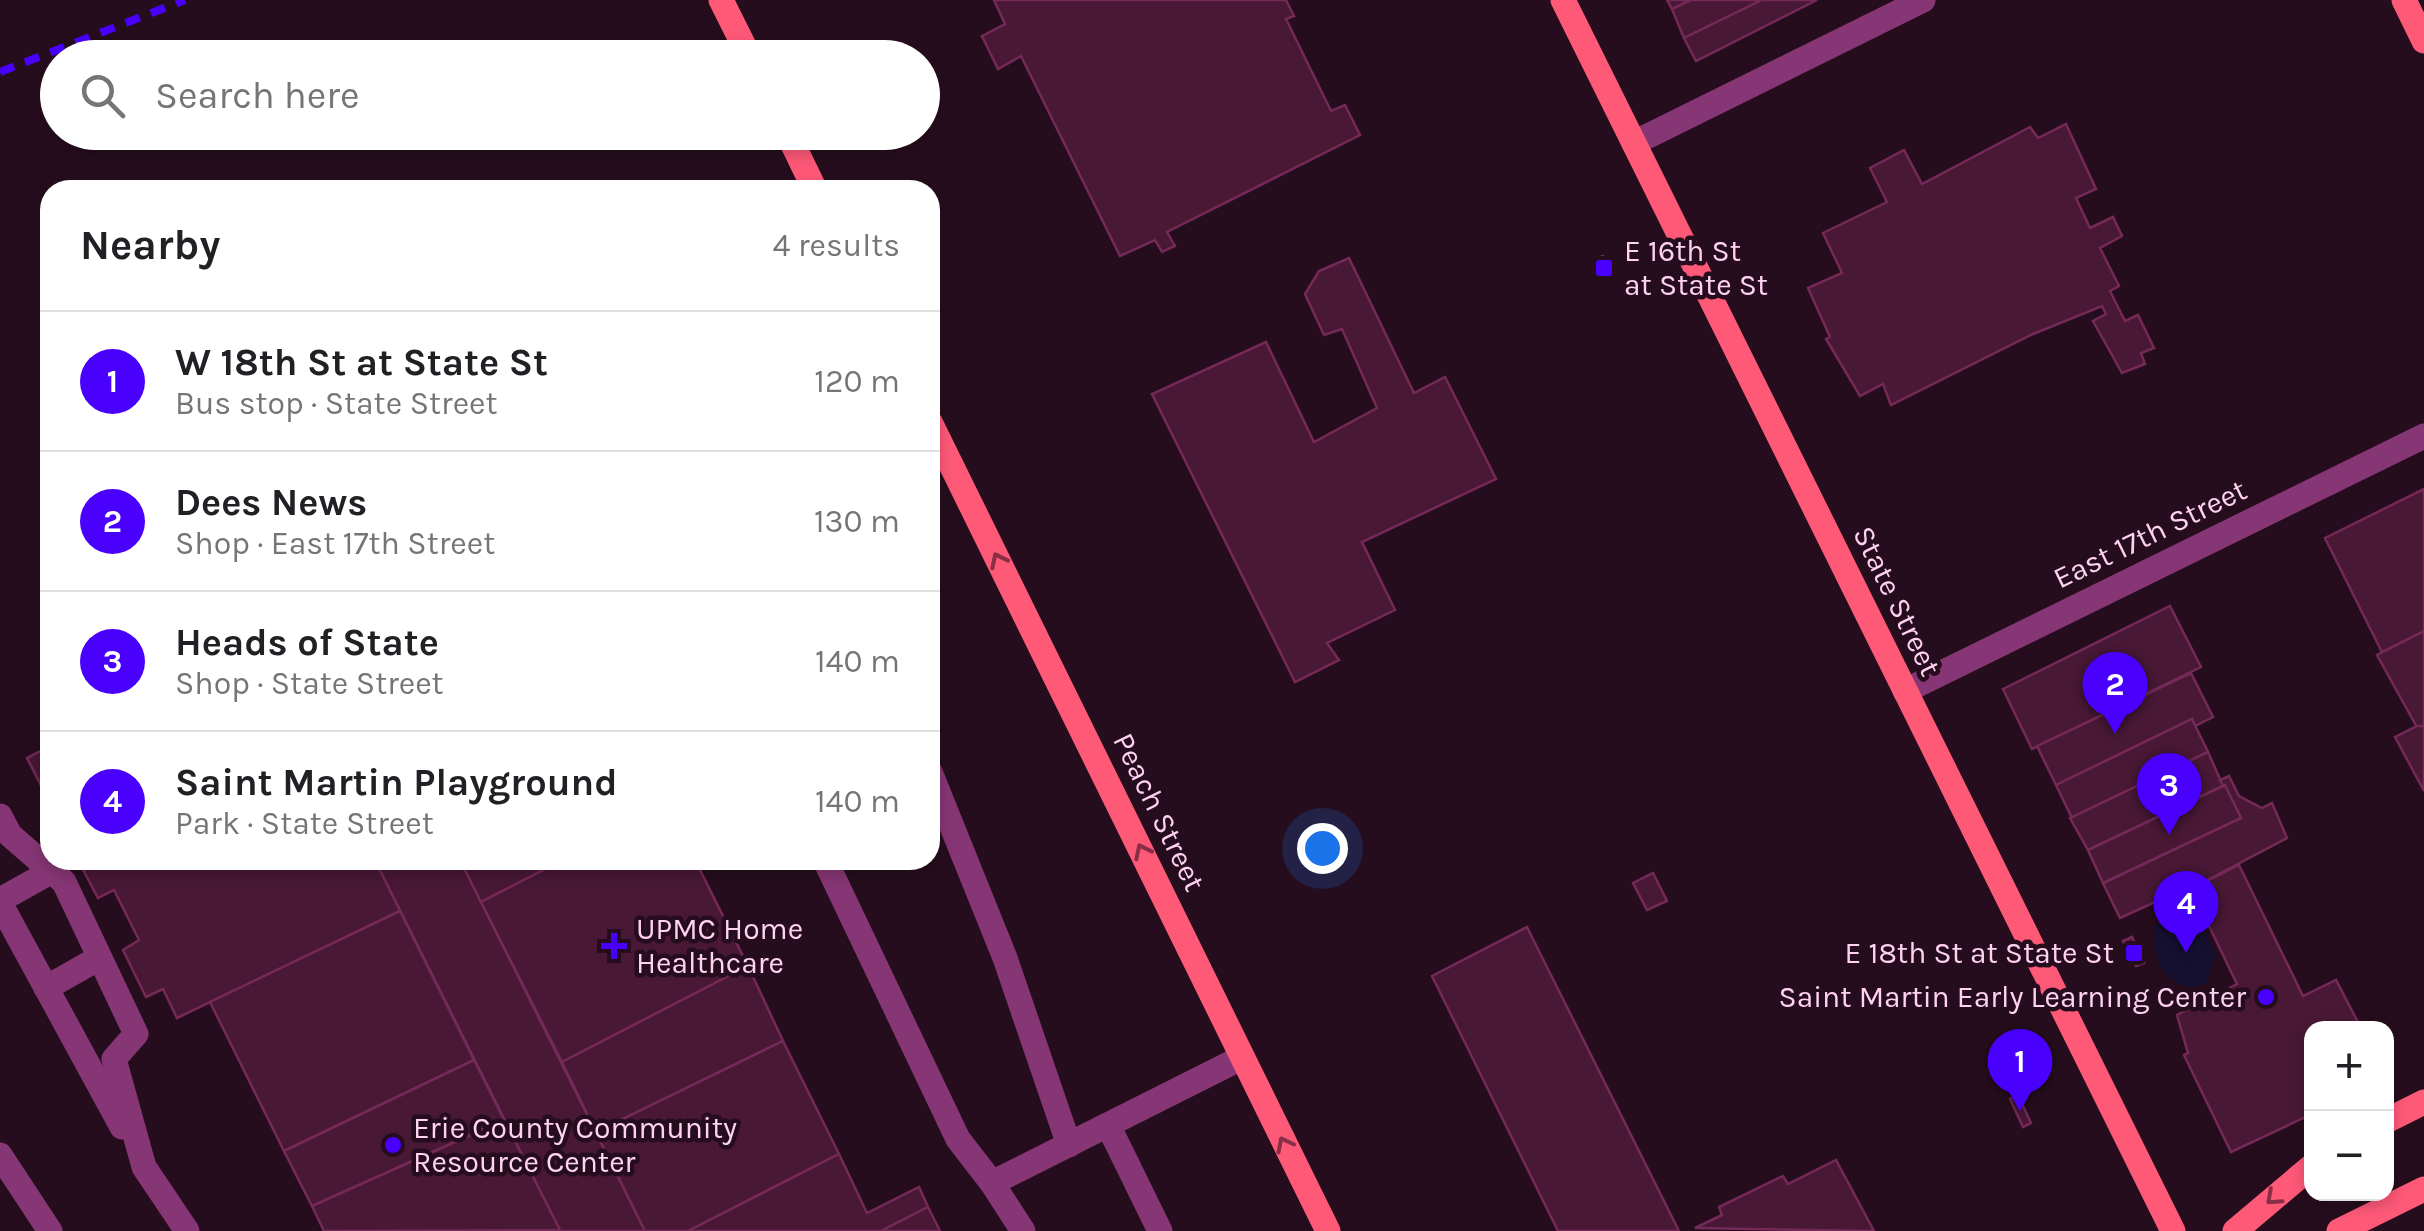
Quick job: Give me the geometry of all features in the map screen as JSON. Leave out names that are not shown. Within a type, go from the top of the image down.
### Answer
[{"type":"main road","points":[[721,0],[741,40]]},
{"type":"main road","name":"State Street","points":[[1563,0],[2173,1231]]},
{"type":"main road","points":[[2404,0],[2424,41]]},
{"type":"main road","points":[[796,150],[810,180]]},
{"type":"main road","name":"Peach Street","points":[[940,442],[1328,1231]]},
{"type":"main road","points":[[2394,1116],[2424,1102]]},
{"type":"main road","points":[[2235,1231],[2304,1173]]},
{"type":"main road","points":[[2339,1231],[2424,1189]]},
{"type":"street","points":[[1634,144],[1924,0]]},
{"type":"street","name":"East 17th Street","points":[[1905,691],[2424,436]]},
{"type":"street","points":[[940,796],[1006,958],[1068,1145]]},
{"type":"street","points":[[0,816],[10,835],[40,861]]},
{"type":"street","points":[[831,870],[958,1139],[1023,1231]]},
{"type":"street","points":[[144,1167],[114,1059],[136,1034],[64,882],[52,871],[0,902],[144,1167],[187,1231]]},
{"type":"street","points":[[46,988],[99,958]]},
{"type":"street","points":[[992,1184],[1241,1058]]},
{"type":"street","points":[[1108,1125],[1160,1231]]},
{"type":"street","points":[[0,1155],[50,1231]]},
{"type":"shaded area","points":[[2175,912],[2200,919],[2216,955],[2205,984],[2193,987],[2172,980],[2158,960],[2155,925]]},
{"type":"building","points":[[994,0],[1286,0],[1294,16],[1286,19],[1331,111],[1345,105],[1360,135],[1167,232],[1175,246],[1162,252],[1155,240],[1120,256],[1021,56],[998,69],[982,36],[1005,24]]},
{"type":"building","points":[[1667,0],[1691,0],[1672,9]]},
{"type":"building","points":[[1691,0],[1762,0],[1684,38],[1672,9]]},
{"type":"building","points":[[1762,0],[1817,0],[1696,61],[1684,38]]},
{"type":"building","points":[[2066,124],[2096,189],[2076,198],[2090,228],[2113,217],[2122,236],[2100,248],[2119,286],[2110,291],[2125,321],[2138,315],[2154,348],[2141,353],[2145,364],[2122,373],[2093,321],[2106,314],[2102,306],[2033,334],[1891,405],[1883,384],[1860,396],[1826,339],[1830,337],[1808,288],[1842,273],[1823,233],[1887,202],[1870,168],[1904,150],[1922,184],[2030,127],[2038,138]]},
{"type":"building","points":[[1603,256],[1612,274],[1604,278],[1595,259]]},
{"type":"building","points":[[1349,258],[1414,393],[1445,377],[1496,479],[1362,542],[1395,610],[1327,643],[1339,660],[1295,682],[1152,394],[1266,342],[1314,442],[1377,408],[1342,329],[1324,335],[1305,294],[1319,271]]},
{"type":"building","points":[[2424,489],[2424,631],[2382,652],[2325,538]]},
{"type":"building","points":[[2170,606],[2201,667],[2032,749],[2003,689]]},
{"type":"building","points":[[2424,631],[2424,726],[2418,729],[2377,655]]},
{"type":"building","points":[[2191,673],[2213,717],[2195,726],[2192,719],[2056,785],[2037,746]]},
{"type":"building","points":[[2192,719],[2208,752],[2072,818],[2056,785]]},
{"type":"building","points":[[2424,726],[2424,791],[2395,737]]},
{"type":"building","points":[[40,751],[40,783],[27,758]]},
{"type":"building","points":[[2208,752],[2223,786],[2088,850],[2070,818]]},
{"type":"building","points":[[2229,776],[2239,796],[2262,808],[2272,803],[2287,838],[2158,906],[2155,902],[2120,918],[2103,883],[2241,818],[2220,780]]},
{"type":"building","points":[[2225,785],[2241,818],[2103,883],[2088,850]]},
{"type":"building","points":[[2239,865],[2303,996],[2336,980],[2357,1021],[2304,1021],[2304,1118],[2231,1152],[2184,1055],[2188,1053],[2177,1015],[2237,984],[2191,889]]},
{"type":"building","points":[[83,870],[380,870],[400,911],[177,1018],[163,989],[146,997],[123,950],[139,940],[114,890],[98,898]]},
{"type":"building","points":[[380,870],[465,870],[645,1231],[560,1231]]},
{"type":"building","points":[[465,870],[543,870],[481,902]]},
{"type":"building","points":[[543,870],[700,870],[748,966],[562,1062],[481,902]]},
{"type":"building","points":[[1653,873],[1667,901],[1647,910],[1633,883]]},
{"type":"building","points":[[400,911],[474,1060],[284,1151],[210,1002]]},
{"type":"building","points":[[1527,927],[1679,1231],[1558,1231],[1432,976]]},
{"type":"building","points":[[2132,937],[2144,963],[2136,966],[2123,941]]},
{"type":"building","points":[[748,966],[783,1041],[596,1132],[562,1062]]},
{"type":"building","points":[[783,1041],[839,1154],[688,1231],[645,1231],[596,1132]]},
{"type":"building","points":[[474,1060],[504,1120],[312,1206],[284,1151]]},
{"type":"building","points":[[2018,1095],[2031,1123],[2023,1127],[2010,1099]]},
{"type":"building","points":[[504,1120],[560,1230],[324,1231],[312,1206]]},
{"type":"building","points":[[839,1154],[867,1213],[919,1187],[928,1207],[881,1231],[688,1231]]},
{"type":"building","points":[[1836,1160],[1874,1231],[1695,1228],[1722,1215],[1719,1207],[1783,1176],[1788,1184]]},
{"type":"building","points":[[928,1207],[940,1231],[881,1231]]},
{"type":"railway","points":[[82,40],[185,0]]},
{"type":"railway","points":[[0,72],[40,56]]},
{"type":"place","name":"E 16th St at State St","points":[[1604,268]]},
{"type":"place","name":"Dees News","points":[[2115,734]]},
{"type":"place","name":"Heads of State","points":[[2169,835]]},
{"type":"place","name":"UPMC Home Healthcare","points":[[614,946]]},
{"type":"place","name":"E 18th St at State St","points":[[2134,953]]},
{"type":"place","name":"Saint Martin Playground","points":[[2186,953]]},
{"type":"place","name":"Saint Martin Early Learning Center","points":[[2266,997]]},
{"type":"place","name":"W 18th St at State St","points":[[2020,1111]]},
{"type":"place","name":"Erie County Community Resource Center","points":[[393,1145]]}]
